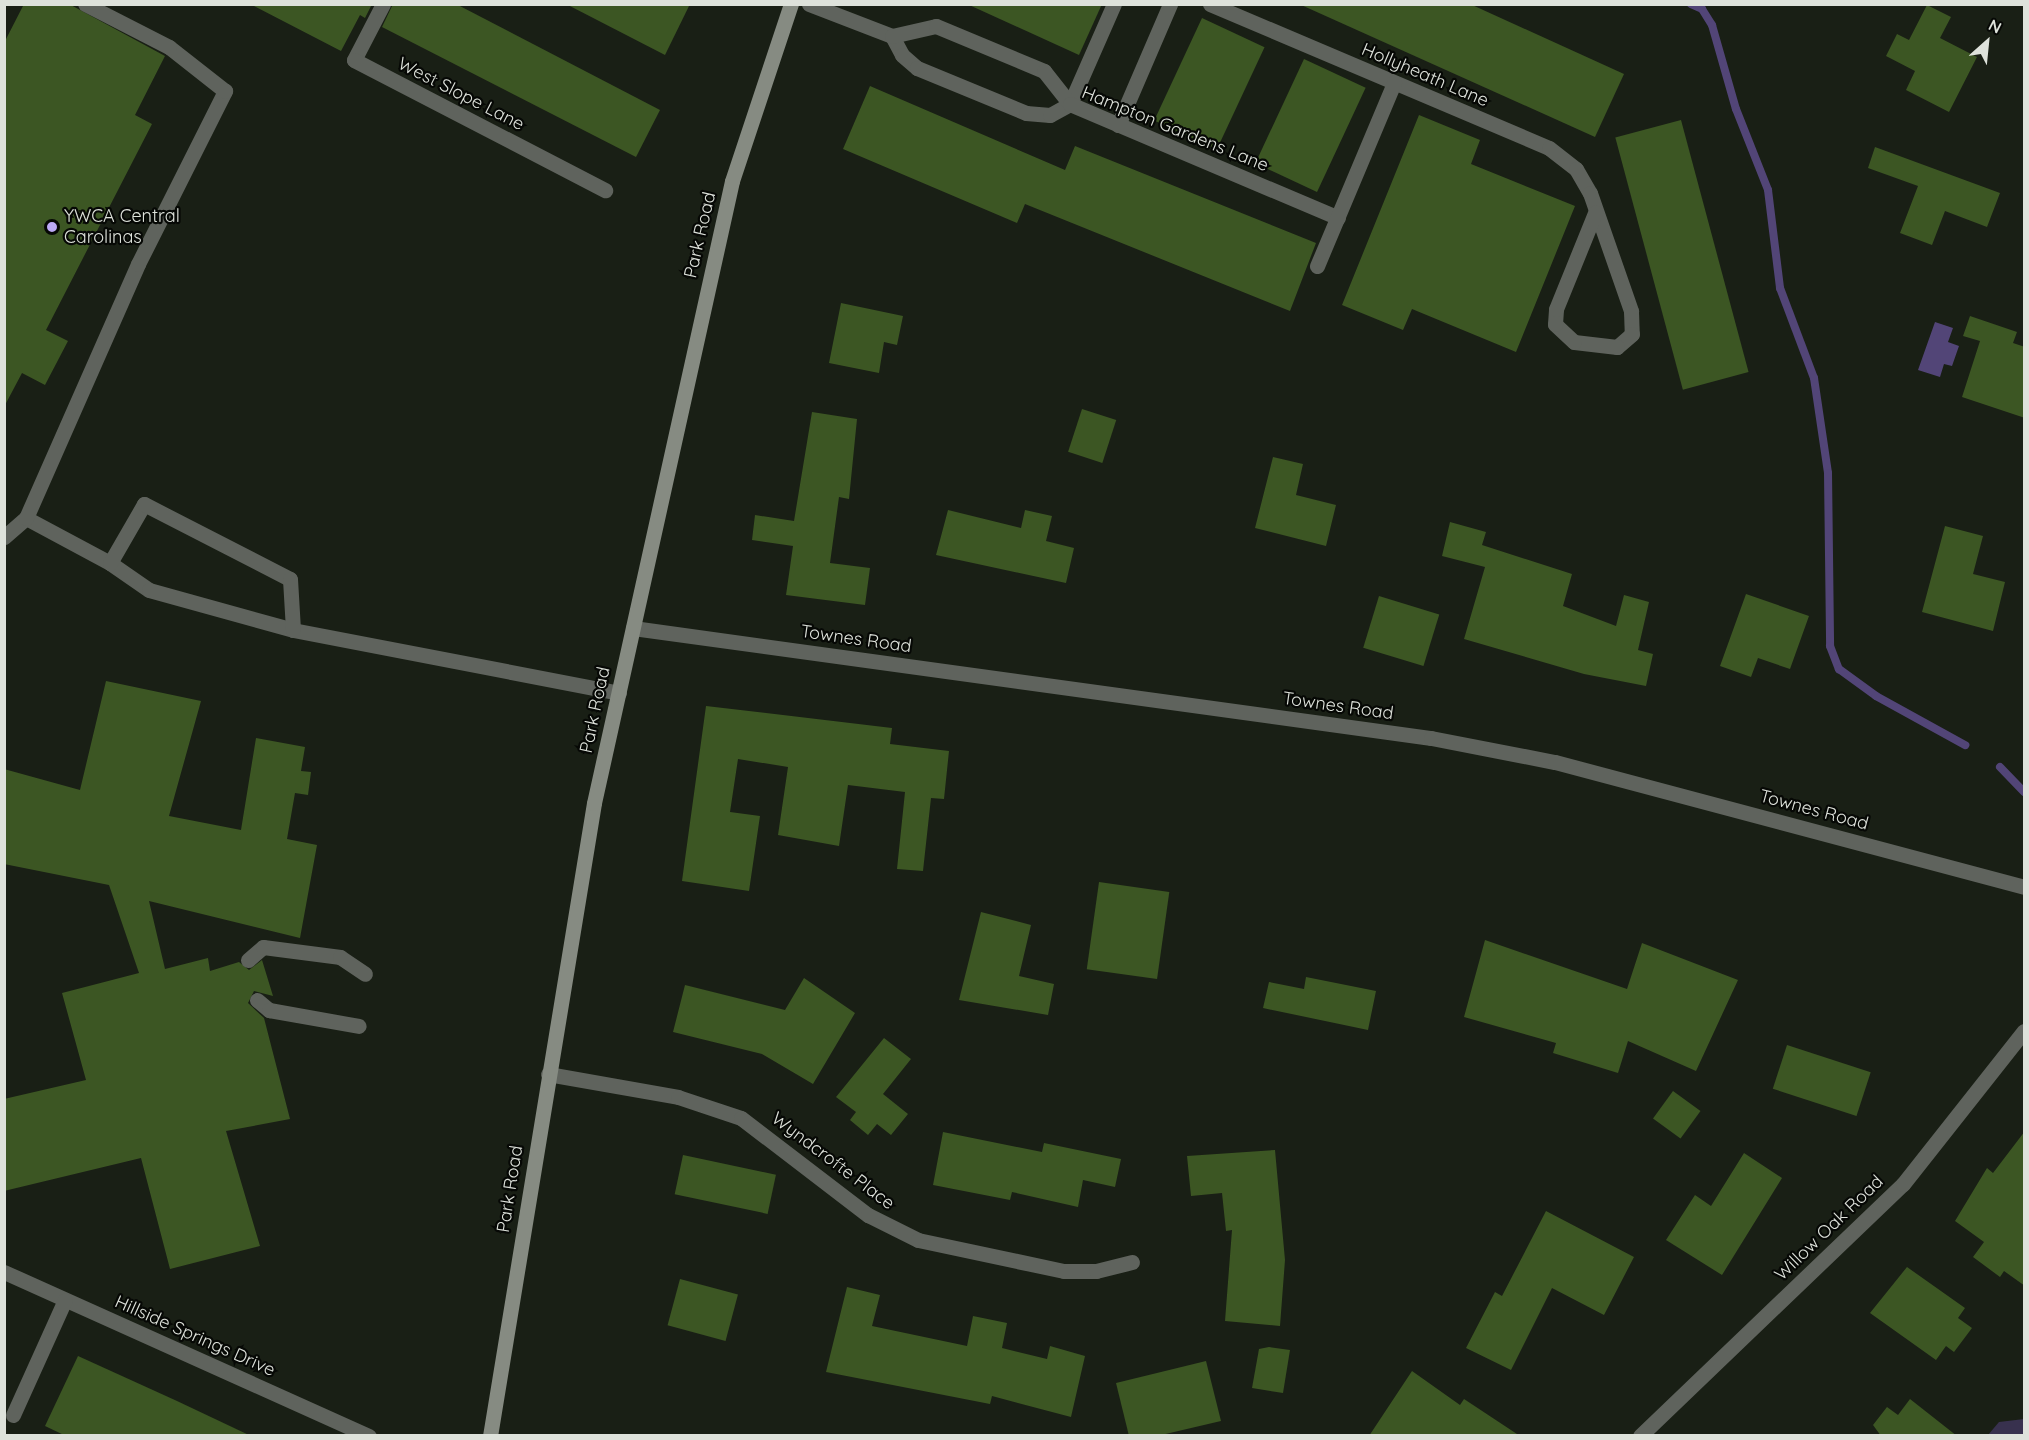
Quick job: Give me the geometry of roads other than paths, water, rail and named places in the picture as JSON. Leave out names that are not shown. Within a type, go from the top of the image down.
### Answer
[{"type":"main road","name":"Park Road","points":[[490,1436],[579,882],[732,181],[790,5]]},
{"type":"street","points":[[4,537],[26,518],[138,264],[225,91],[169,47],[85,4]]},
{"type":"street","name":"West Slope Lane","points":[[382,4],[354,60],[605,190]]},
{"type":"street","points":[[809,4],[892,36],[936,26],[1044,71],[1070,104],[1114,4]]},
{"type":"street","points":[[1118,125],[1170,4]]},
{"type":"street","name":"Hollyheath Lane","points":[[1210,4],[1549,148],[1576,169],[1595,213],[1634,322],[1632,333],[1617,347],[1574,342],[1555,324],[1556,309],[1595,213]]},
{"type":"street","name":"Hampton Gardens Lane","points":[[892,36],[902,55],[917,68],[1026,112],[1050,115],[1070,104],[1338,218]]},
{"type":"street","points":[[1317,266],[1394,83]]},
{"type":"street","points":[[110,563],[144,504],[290,579],[293,630]]},
{"type":"street","points":[[26,518],[110,563],[149,591],[293,630],[619,693]]},
{"type":"street","name":"Townes Road","points":[[633,628],[1431,738],[1555,762],[2025,887]]},
{"type":"street","points":[[248,960],[263,947],[340,957],[365,974]]},
{"type":"street","points":[[257,1000],[269,1010],[360,1026]]},
{"type":"street","name":"Willow Oak Road","points":[[1640,1436],[1903,1184],[2022,1041]]},
{"type":"street","name":"Wyndcrofte Place","points":[[548,1074],[678,1097],[741,1118],[868,1215],[918,1240],[1064,1270],[1096,1271],[1132,1262]]},
{"type":"street","name":"Hillside Springs Drive","points":[[4,1272],[369,1436]]},
{"type":"street","points":[[14,1415],[64,1300]]},
{"type":"waterway","points":[[1691,4],[1702,9],[1712,25],[1736,109],[1768,190],[1780,288],[1814,378],[1828,473],[1830,646],[1839,669],[1876,696],[1965,745]]},
{"type":"waterway","points":[[2000,767],[2024,792]]},
{"type":"place","name":"YWCA Central Carolinas","points":[[52,227]]}]
